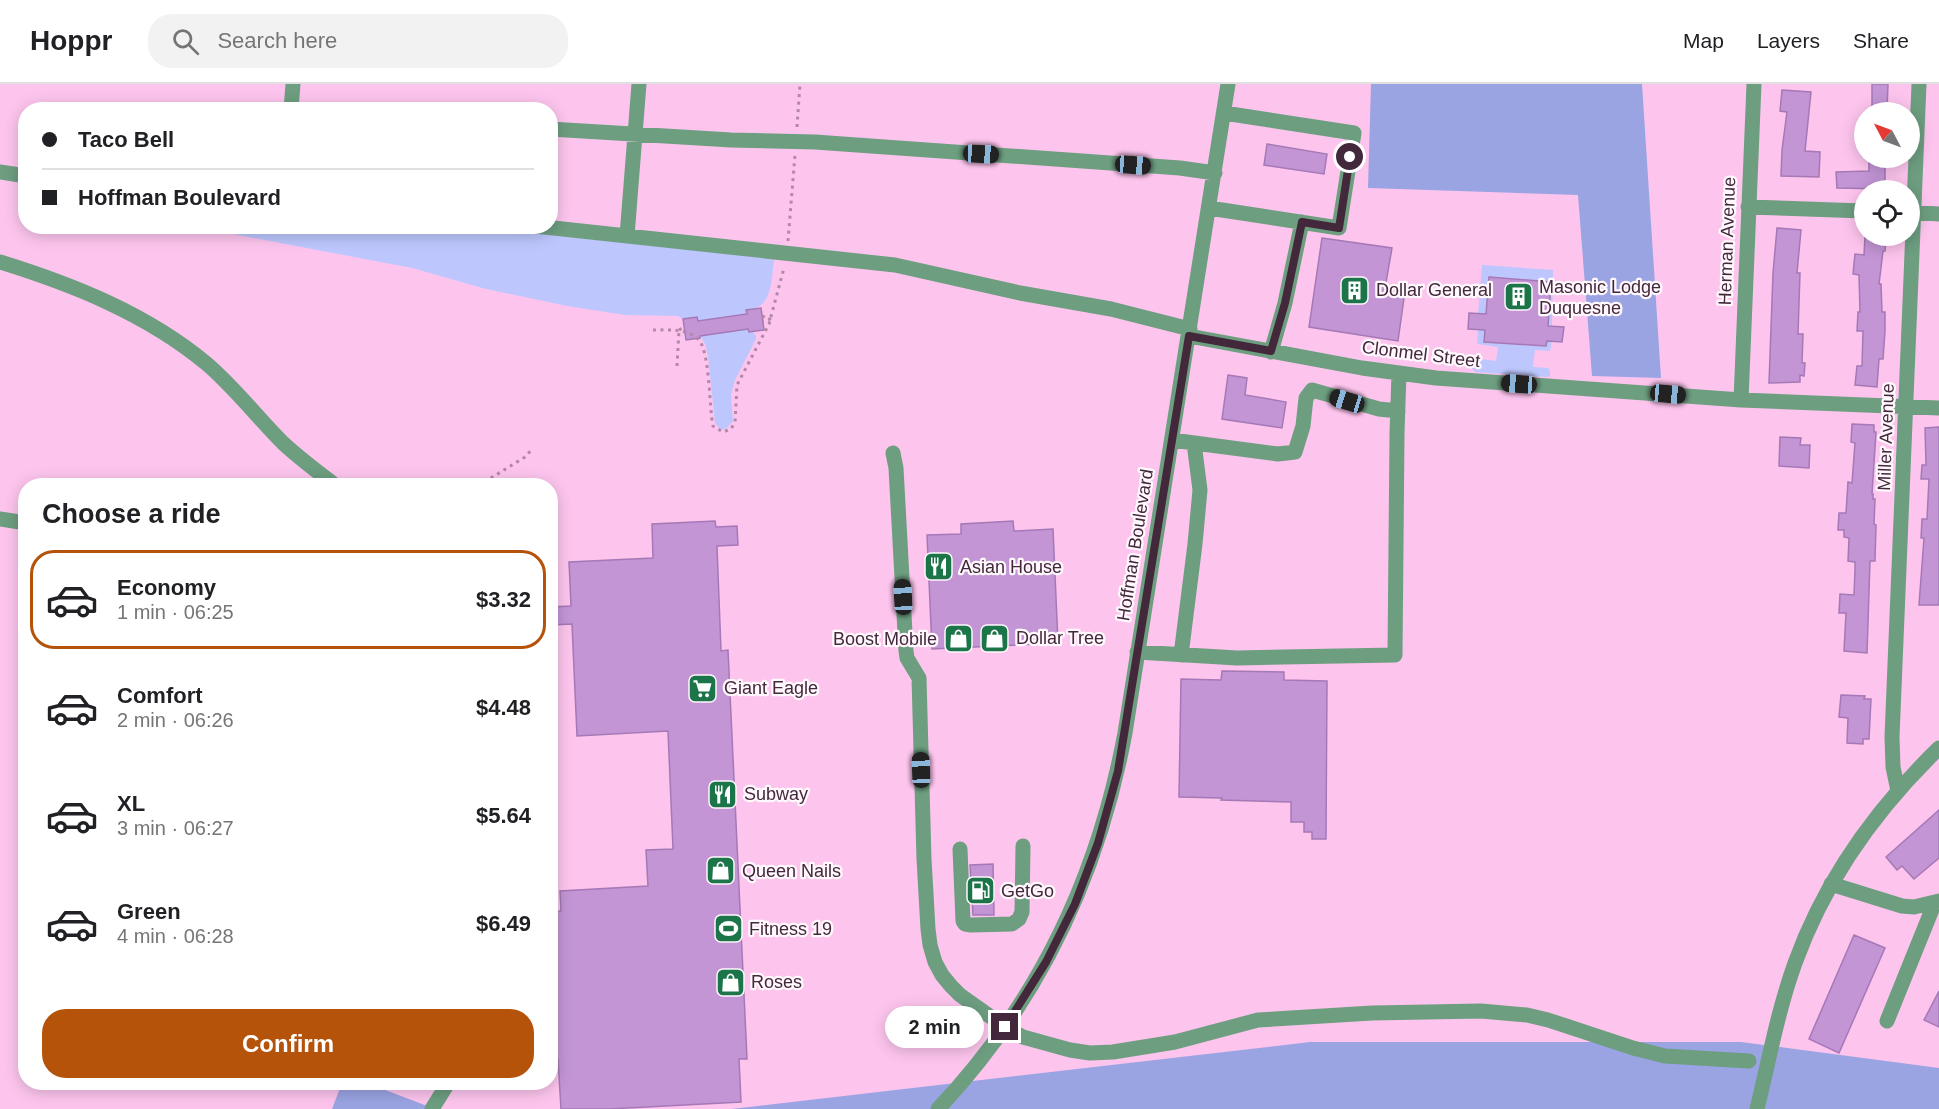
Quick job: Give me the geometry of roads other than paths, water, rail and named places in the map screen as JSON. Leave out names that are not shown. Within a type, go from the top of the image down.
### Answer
[{"type":"street","points":[[291,102],[292,84]]},
{"type":"street","points":[[627,236],[639,84]]},
{"type":"street","name":"Hoffman Boulevard","points":[[938,1109],[976,1066],[1005,1027],[1046,962],[1087,875],[1100,836],[1118,771],[1190,333],[1228,84]]},
{"type":"street","name":"Herman Avenue","points":[[1740,400],[1754,84]]},
{"type":"street","name":"Miller Avenue","points":[[1914,180],[1919,84]]},
{"type":"street","points":[[1209,208],[1339,228],[1354,133],[1224,113]]},
{"type":"street","points":[[558,129],[796,142],[1147,166],[1215,173]]},
{"type":"street","points":[[0,172],[18,175]]},
{"type":"street","points":[[1748,207],[1854,211]]},
{"type":"street","points":[[1920,213],[1939,214]]},
{"type":"street","points":[[1271,351],[1285,303],[1302,222]]},
{"type":"street","name":"Clonmel Street","points":[[558,228],[895,265],[1020,293],[1111,309],[1190,333],[1271,351],[1399,373],[1460,380],[1740,400],[1939,408]]},
{"type":"street","name":"Miller Avenue","points":[[1898,791],[1893,767],[1892,737],[1907,407],[1911,246]]},
{"type":"street","points":[[0,262],[62,283],[112,304],[176,341],[220,375],[285,444],[326,478]]},
{"type":"street","points":[[1137,652],[1237,658],[1395,655],[1399,373]]},
{"type":"street","points":[[1172,440],[1278,454],[1295,452],[1304,426],[1306,398],[1312,390],[1379,409],[1398,411]]},
{"type":"street","points":[[1181,655],[1200,490],[1194,443]]},
{"type":"street","points":[[893,453],[896,468],[906,651],[919,678],[923,850],[930,945],[935,962],[951,986],[1005,1027],[1023,1037],[1045,1044],[1080,1051],[1101,1052],[1175,1042],[1258,1020],[1372,1012],[1503,1012],[1548,1020],[1665,1056],[1749,1061]]},
{"type":"street","points":[[0,519],[18,522]]},
{"type":"street","points":[[1757,1109],[1794,965],[1814,916],[1831,884],[1860,839],[1898,791],[1939,748]]},
{"type":"street","points":[[960,849],[963,921],[968,925],[1002,924],[1016,922],[1021,916],[1023,846]]},
{"type":"street","points":[[1831,884],[1902,906],[1914,907],[1937,901]]},
{"type":"street","points":[[1887,1021],[1937,901]]},
{"type":"street","points":[[432,1109],[444,1090]]},
{"type":"place","name":"Dollar General","points":[[1355,290]]},
{"type":"place","name":"Masonic Lodge Duquesne","points":[[1518,297]]},
{"type":"place","name":"Asian House","points":[[939,567]]},
{"type":"place","name":"Dollar Tree","points":[[995,638]]},
{"type":"place","name":"Boost Mobile","points":[[958,639]]},
{"type":"place","name":"Giant Eagle","points":[[703,688]]},
{"type":"place","name":"Subway","points":[[723,794]]},
{"type":"place","name":"Queen Nails","points":[[721,871]]},
{"type":"place","name":"GetGo","points":[[980,891]]},
{"type":"place","name":"Fitness 19","points":[[728,929]]},
{"type":"place","name":"Roses","points":[[730,982]]}]
